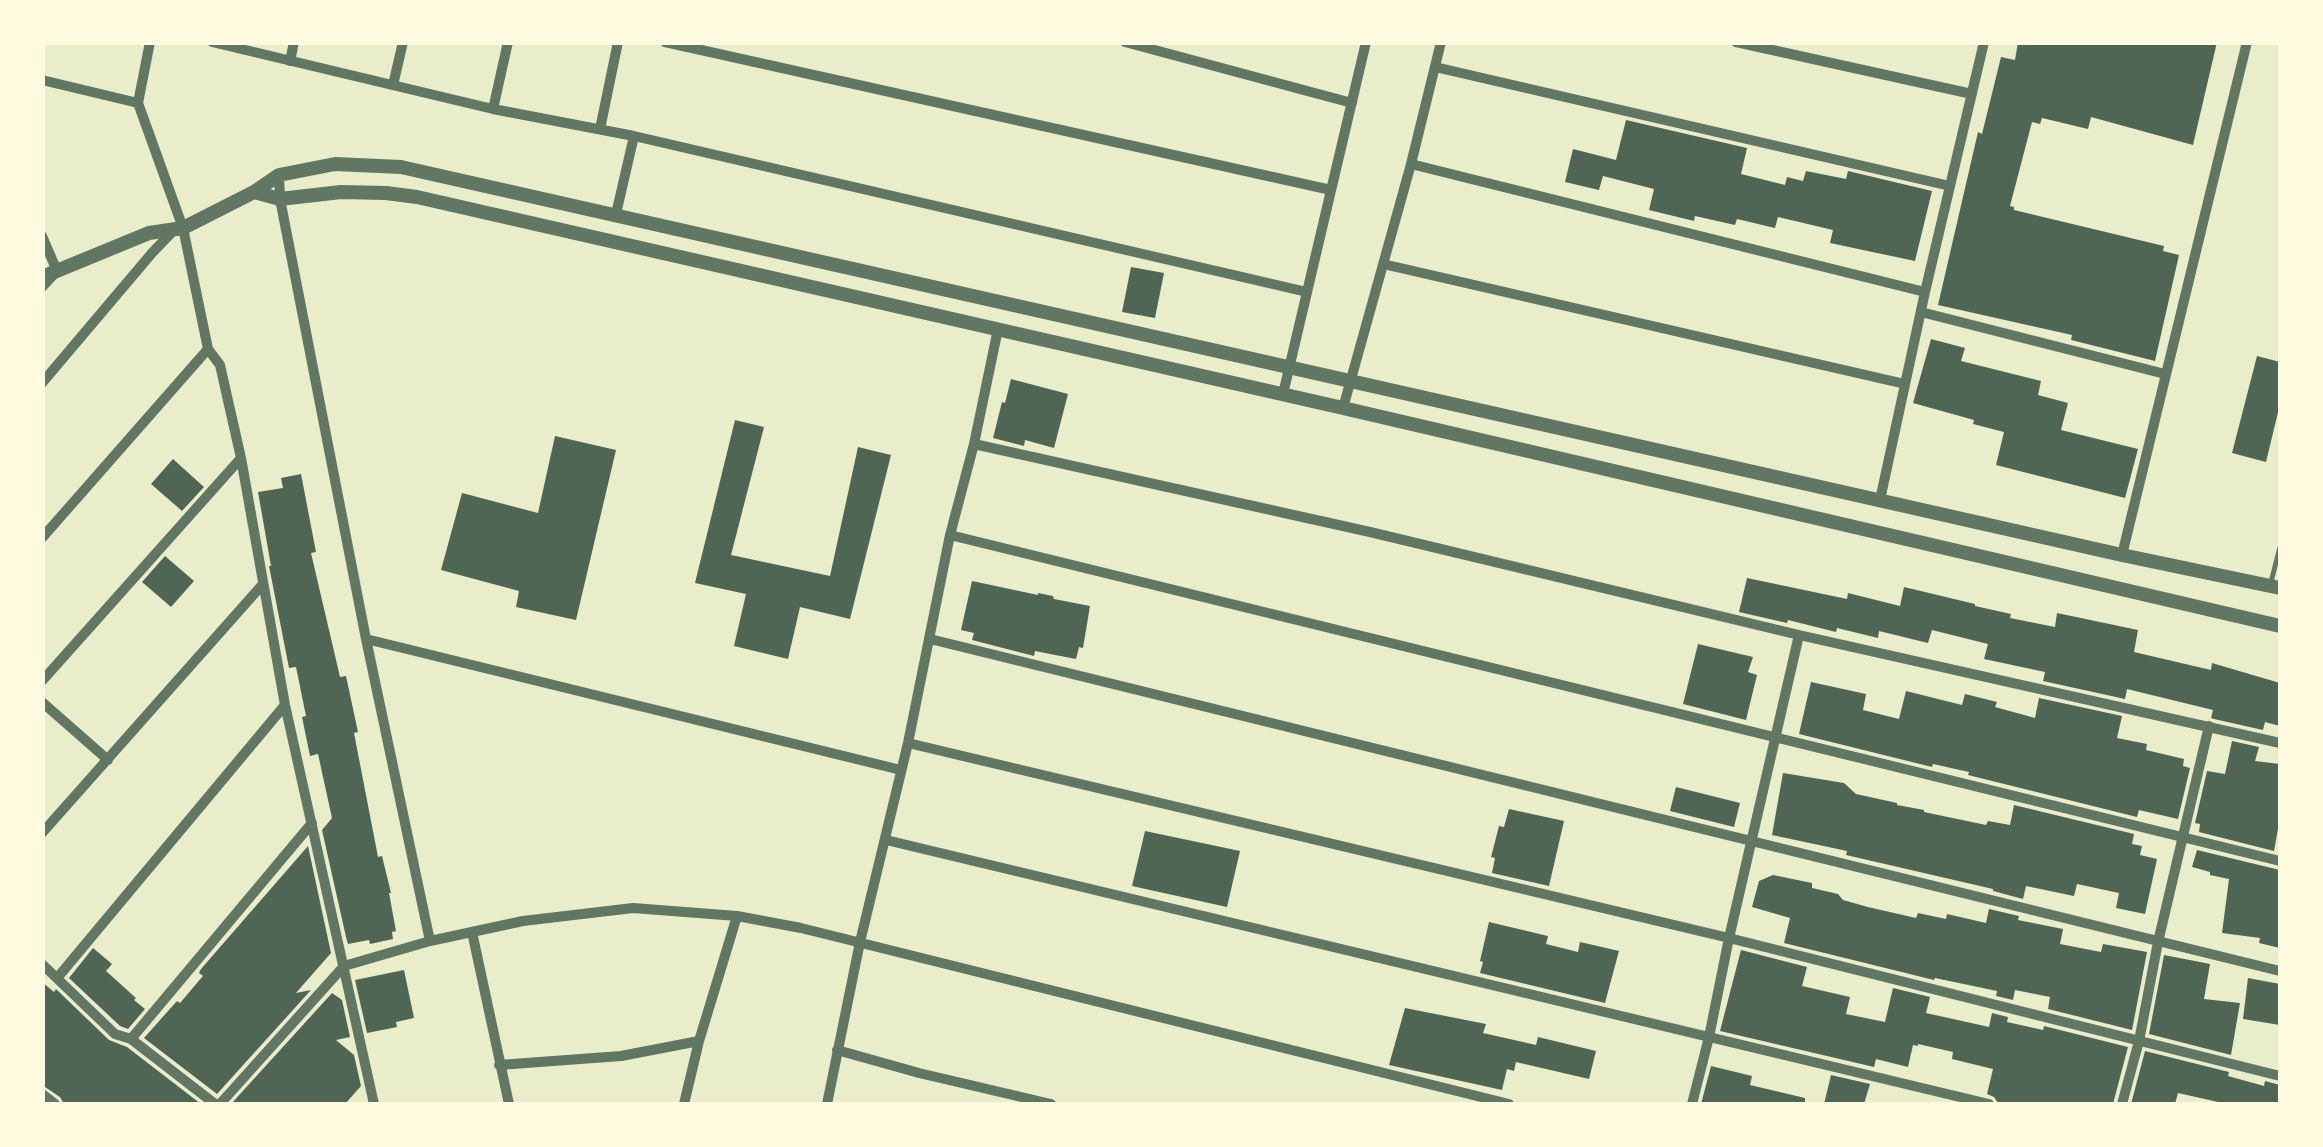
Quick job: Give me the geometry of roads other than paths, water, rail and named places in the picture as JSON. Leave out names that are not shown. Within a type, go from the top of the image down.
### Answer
[{"type":"street","points":[[150,42],[138,103],[180,228],[208,350],[220,365],[241,458],[285,705],[371,1102]]},
{"type":"street","points":[[212,42],[1307,292]]},
{"type":"street","points":[[290,61],[294,42]]},
{"type":"street","points":[[394,85],[403,42]]},
{"type":"street","points":[[494,109],[508,42]]},
{"type":"street","points":[[600,129],[618,42]]},
{"type":"street","points":[[665,42],[1331,190]]},
{"type":"street","points":[[1125,42],[1162,47],[1352,103]]},
{"type":"street","points":[[1283,394],[1366,42]]},
{"type":"street","points":[[1343,408],[1441,42]]},
{"type":"street","points":[[1736,42],[1972,94]]},
{"type":"street","points":[[1880,500],[1984,42]]},
{"type":"street","points":[[2122,555],[2247,42]]},
{"type":"street","points":[[1435,67],[1950,186]]},
{"type":"street","points":[[42,80],[138,103]]},
{"type":"street","points":[[616,214],[634,136]]},
{"type":"street","points":[[42,383],[152,253],[180,228],[254,192],[279,175],[335,164],[401,166],[2275,587]]},
{"type":"street","points":[[1411,164],[1925,292]]},
{"type":"street","points":[[279,175],[280,200],[366,639],[430,941]]},
{"type":"street","points":[[254,192],[280,200],[341,192],[417,197],[2280,626]]},
{"type":"street","points":[[42,277],[149,233],[180,228]]},
{"type":"street","points":[[42,236],[58,271]]},
{"type":"street","points":[[1383,264],[1905,384]]},
{"type":"street","points":[[42,288],[58,271]]},
{"type":"street","points":[[1921,312],[2165,374]]},
{"type":"street","points":[[828,1104],[860,942],[902,770],[950,535],[998,329]]},
{"type":"street","points":[[42,538],[208,350]]},
{"type":"street","points":[[974,444],[2280,742]]},
{"type":"street","points":[[42,681],[241,458]]},
{"type":"street","points":[[950,535],[2280,861]]},
{"type":"street","points":[[42,833],[262,584]]},
{"type":"street","points":[[1692,1104],[1799,635]]},
{"type":"street","points":[[366,639],[902,770]]},
{"type":"street","points":[[930,639],[2280,970]]},
{"type":"street","points":[[42,702],[108,760]]},
{"type":"street","points":[[58,977],[285,705]]},
{"type":"street","points":[[2122,1104],[2209,726]]},
{"type":"street","points":[[908,742],[1729,938],[2280,1076]]},
{"type":"street","points":[[131,1039],[312,823]]},
{"type":"street","points":[[886,840],[1990,1104]]},
{"type":"street","points":[[42,964],[115,1034],[131,1039],[218,1104],[344,966],[430,941],[524,921],[632,908],[737,916],[860,942],[1510,1104]]},
{"type":"street","points":[[684,1104],[737,916]]},
{"type":"street","points":[[472,932],[509,1104]]},
{"type":"street","points":[[499,1065],[621,1056],[699,1041]]},
{"type":"street","points":[[837,1050],[1051,1104]]},
{"type":"street","points":[[42,1094],[55,1104]]},
{"type":"lane","points":[[2275,587],[2280,547]]}]
